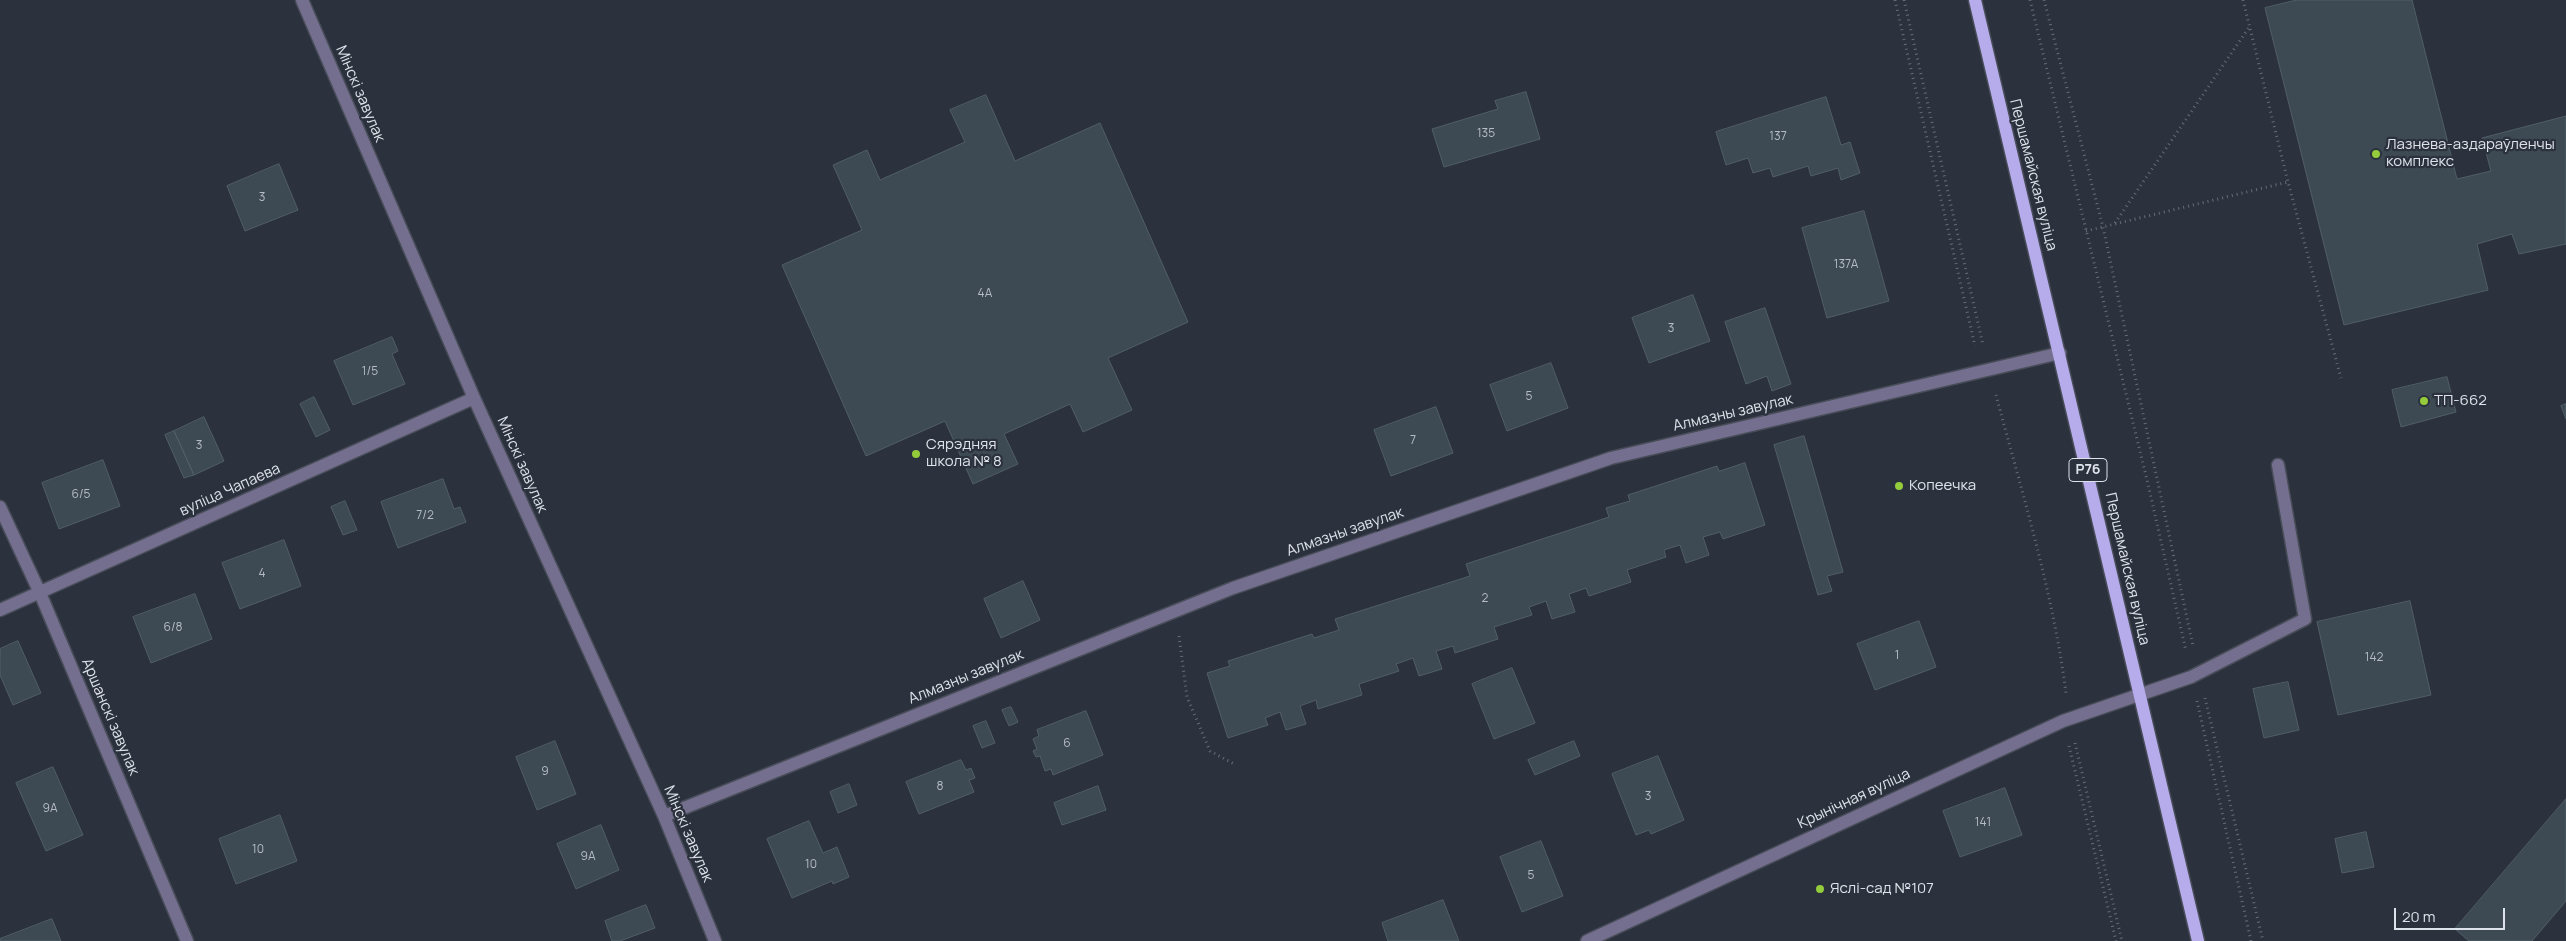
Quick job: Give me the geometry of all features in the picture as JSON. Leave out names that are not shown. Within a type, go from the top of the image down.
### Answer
[{"type":"main road","name":"Першамайская вуліца","points":[[1975,0],[2198,941]]},
{"type":"street","name":"Мінскі завулак","points":[[302,0],[474,398],[664,816],[715,941]]},
{"type":"street","name":"Алмазны завулак","points":[[664,816],[1242,585],[1611,458],[2060,353]]},
{"type":"street","name":"вуліца Чапаева","points":[[0,610],[474,398]]},
{"type":"street","name":"Крынічная вуліца","points":[[1586,941],[2066,720],[2195,675],[2305,619],[2278,465]]},
{"type":"street","name":"Аршанскі завулак","points":[[0,507],[40,592],[187,941]]},
{"type":"path","points":[[1895,0],[1985,370],[2026,510],[2060,654],[2066,720],[2116,941]]},
{"type":"path","points":[[1904,0],[1985,370]]},
{"type":"path","points":[[2030,0],[2195,675],[2263,941]]},
{"type":"path","points":[[2044,0],[2104,227],[2195,675],[2252,941]]},
{"type":"path","points":[[2243,0],[2288,182],[2342,378]]},
{"type":"path","points":[[2115,223],[2250,26]]},
{"type":"path","points":[[2086,232],[2115,223],[2288,182]]},
{"type":"path","points":[[1175,611],[1187,697],[1210,751],[1234,764]]},
{"type":"path","points":[[2066,720],[2122,941]]},
{"type":"building","name":"Лазнева-аздараўленчы комплекс","points":[[2297,0],[2412,0],[2457,179],[2491,171],[2482,138],[2566,116],[2566,244],[2519,254],[2512,234],[2477,244],[2488,290],[2344,325],[2265,8]]},
{"type":"building","points":[[1526,92],[1540,139],[1444,167],[1432,129],[1498,109],[1495,101]]},
{"type":"building","points":[[986,95],[1015,161],[1100,123],[1188,322],[1108,358],[1132,410],[1083,432],[1070,404],[1004,434],[1018,464],[973,484],[945,421],[866,456],[782,265],[862,230],[833,165],[867,150],[880,180],[965,142],[950,110]]},
{"type":"building","points":[[1826,97],[1841,145],[1850,142],[1860,173],[1841,180],[1838,168],[1811,176],[1808,166],[1773,177],[1770,168],[1753,173],[1748,158],[1726,165],[1716,132]]},
{"type":"building","points":[[279,164],[298,210],[245,231],[227,186]]},
{"type":"building","points":[[1864,211],[1889,301],[1827,318],[1802,228]]},
{"type":"building","points":[[1693,295],[1710,341],[1649,363],[1632,318]]},
{"type":"building","points":[[1765,308],[1791,384],[1772,391],[1767,376],[1746,384],[1725,322]]},
{"type":"building","points":[[392,337],[398,351],[392,354],[405,384],[353,405],[334,361]]},
{"type":"building","points":[[1551,363],[1568,408],[1507,431],[1490,385]]},
{"type":"building","name":"ТП-662","points":[[2447,377],[2456,412],[2401,427],[2392,390]]},
{"type":"building","points":[[314,397],[330,430],[316,437],[300,404]]},
{"type":"building","points":[[2566,404],[2566,419],[2561,406]]},
{"type":"building","points":[[1436,407],[1453,453],[1391,476],[1374,430]]},
{"type":"building","points":[[204,417],[224,461],[194,475],[174,431]]},
{"type":"building","points":[[174,431],[194,475],[184,478],[165,435]]},
{"type":"building","points":[[1804,436],[1843,572],[1827,576],[1832,591],[1818,595],[1774,445]]},
{"type":"building","points":[[103,460],[120,506],[59,529],[42,483]]},
{"type":"building","points":[[1745,463],[1765,525],[1723,539],[1720,532],[1703,537],[1709,555],[1686,563],[1680,545],[1664,550],[1666,557],[1627,570],[1631,582],[1589,596],[1586,588],[1569,594],[1575,612],[1552,619],[1546,601],[1529,607],[1532,615],[1494,627],[1498,639],[1455,653],[1453,646],[1436,651],[1442,669],[1419,676],[1413,658],[1396,664],[1399,671],[1359,684],[1362,695],[1318,709],[1316,700],[1300,706],[1306,724],[1286,730],[1280,712],[1265,718],[1268,725],[1228,738],[1207,673],[1230,666],[1228,661],[1312,634],[1314,638],[1339,630],[1335,619],[1470,576],[1466,564],[1609,517],[1606,508],[1630,501],[1628,495],[1717,466],[1719,471]]},
{"type":"building","points":[[443,479],[454,509],[460,507],[466,522],[398,548],[381,502]]},
{"type":"building","points":[[345,501],[357,530],[343,535],[331,507]]},
{"type":"building","points":[[284,540],[301,586],[240,609],[222,563]]},
{"type":"building","points":[[1023,581],[1040,620],[1001,638],[984,599]]},
{"type":"building","points":[[195,594],[212,639],[151,663],[133,617]]},
{"type":"building","points":[[2410,601],[2431,695],[2338,715],[2317,622]]},
{"type":"building","points":[[1919,621],[1936,667],[1875,690],[1857,644]]},
{"type":"building","points":[[18,641],[41,693],[13,705],[0,675],[0,649]]},
{"type":"building","points":[[1512,668],[1535,723],[1494,739],[1472,684]]},
{"type":"building","points":[[2288,682],[2299,730],[2264,738],[2253,689]]},
{"type":"building","points":[[1011,707],[1018,722],[1009,726],[1002,710]]},
{"type":"building","points":[[1086,711],[1103,755],[1053,775],[1051,769],[1045,771],[1040,756],[1036,757],[1033,751],[1037,749],[1033,739],[1039,736],[1037,730]]},
{"type":"building","points":[[986,721],[995,743],[982,748],[973,726]]},
{"type":"building","points":[[555,741],[576,794],[537,810],[516,757]]},
{"type":"building","points":[[1574,741],[1580,756],[1535,775],[1528,760]]},
{"type":"building","points":[[1658,756],[1684,820],[1651,834],[1649,830],[1636,835],[1612,774]]},
{"type":"building","points":[[961,760],[966,770],[971,768],[975,778],[969,780],[974,792],[919,814],[906,782]]},
{"type":"building","points":[[53,767],[83,835],[46,851],[16,783]]},
{"type":"building","points":[[849,784],[857,805],[838,813],[830,792]]},
{"type":"building","points":[[1098,786],[1106,810],[1062,825],[1054,803]]},
{"type":"building","points":[[2005,788],[2022,835],[1960,857],[1943,811]]},
{"type":"building","points":[[2566,799],[2566,901],[2532,941],[2469,941],[2455,929]]},
{"type":"building","points":[[280,815],[297,861],[236,884],[219,839]]},
{"type":"building","points":[[809,821],[823,853],[837,847],[849,877],[833,884],[832,881],[792,898],[767,839]]},
{"type":"building","points":[[601,825],[619,870],[576,889],[557,844]]},
{"type":"building","points":[[2366,832],[2374,867],[2342,873],[2335,839]]},
{"type":"building","points":[[1541,841],[1563,896],[1522,912],[1500,857]]},
{"type":"building","points":[[1443,900],[1459,941],[1388,941],[1382,923]]},
{"type":"building","points":[[646,905],[655,928],[620,941],[612,941],[605,921]]},
{"type":"building","points":[[52,919],[61,941],[0,941],[0,939]]},
{"type":"place","name":"Лазнева-аздараўленчы комплекс","points":[[2376,154]]},
{"type":"place","name":"ТП-662","points":[[2424,401]]},
{"type":"place","name":"Сярэдняя школа № 8","points":[[916,454]]},
{"type":"place","name":"Копеечка","points":[[1899,486]]},
{"type":"place","name":"Яслі-сад №107","points":[[1820,889]]}]
